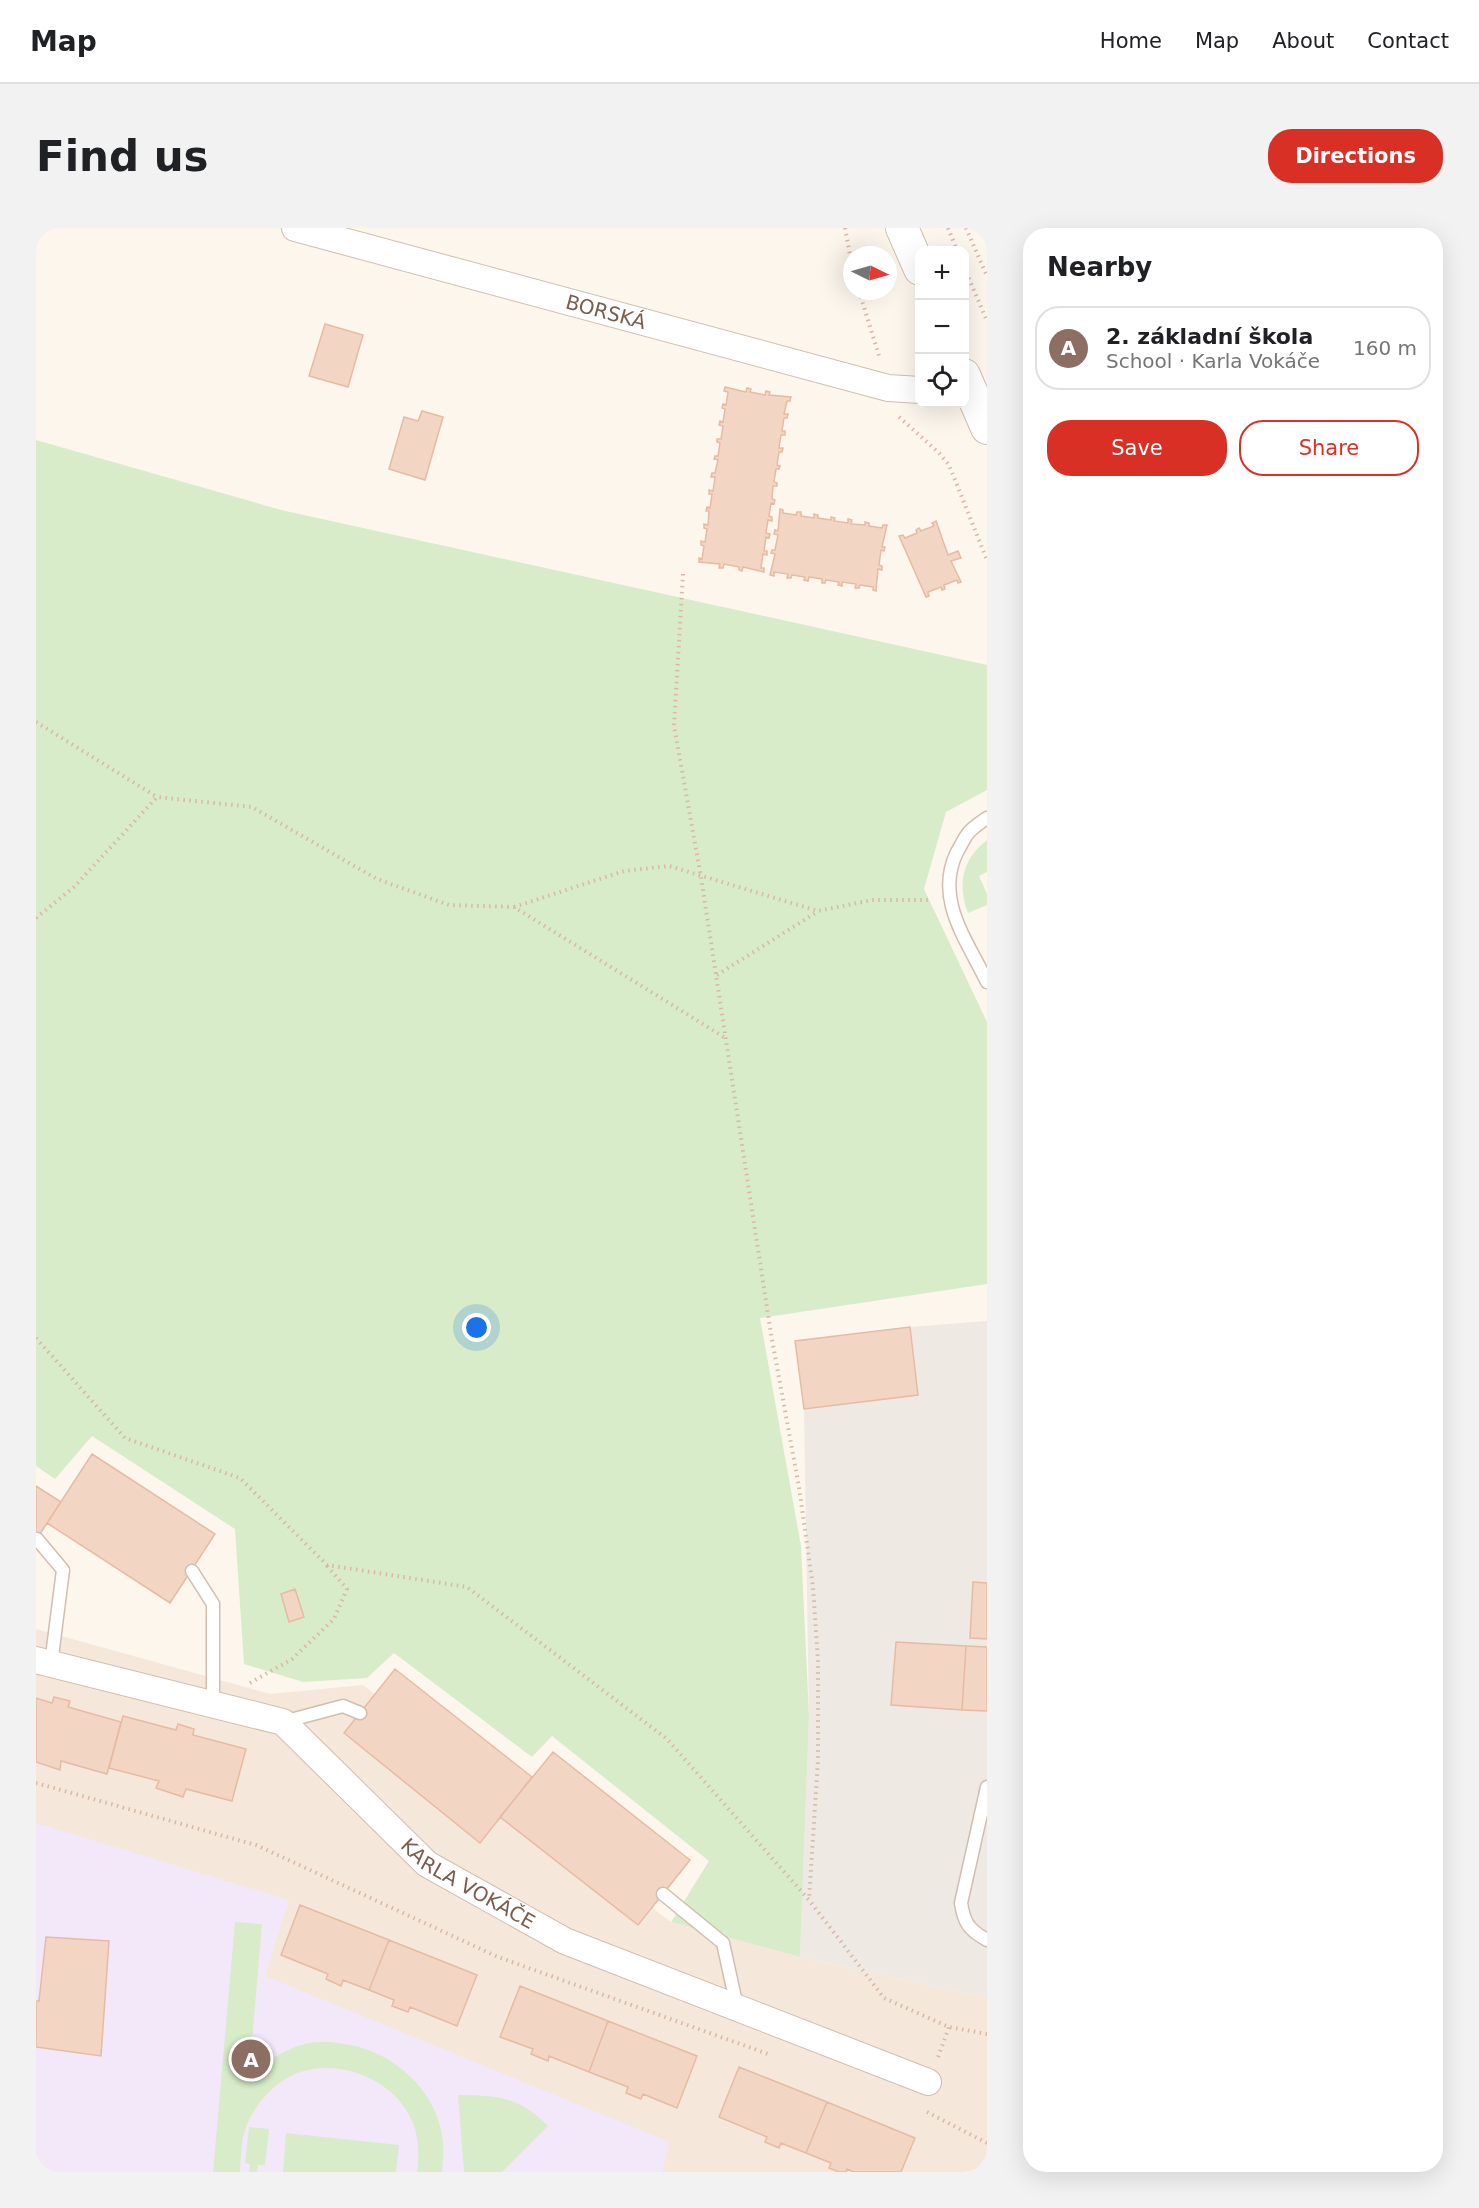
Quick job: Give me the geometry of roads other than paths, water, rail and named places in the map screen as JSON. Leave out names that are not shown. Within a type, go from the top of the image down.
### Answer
[{"type":"street","points":[[902,228],[915,258]]},
{"type":"street","name":"BORSKÁ","points":[[300,229],[888,388],[915,390]]},
{"type":"street","points":[[969,388],[987,428]]},
{"type":"street","points":[[44,1662],[283,1722]]},
{"type":"street","name":"KARLA VOKÁČE","points":[[283,1722],[427,1864],[565,1941],[928,2082]]},
{"type":"lane","points":[[987,818],[968,833],[952,863],[948,877],[950,900],[956,919],[987,982]]},
{"type":"lane","points":[[37,1539],[63,1570],[44,1662]]},
{"type":"lane","points":[[192,1570],[213,1604],[213,1704]]},
{"type":"lane","points":[[283,1722],[342,1706],[360,1713]]},
{"type":"lane","points":[[987,1787],[961,1903],[963,1920],[978,1935],[987,1940]]},
{"type":"lane","points":[[663,1894],[723,1942],[737,2008]]},
{"type":"place","name":"2. základní škola","points":[[251,2059]]}]
